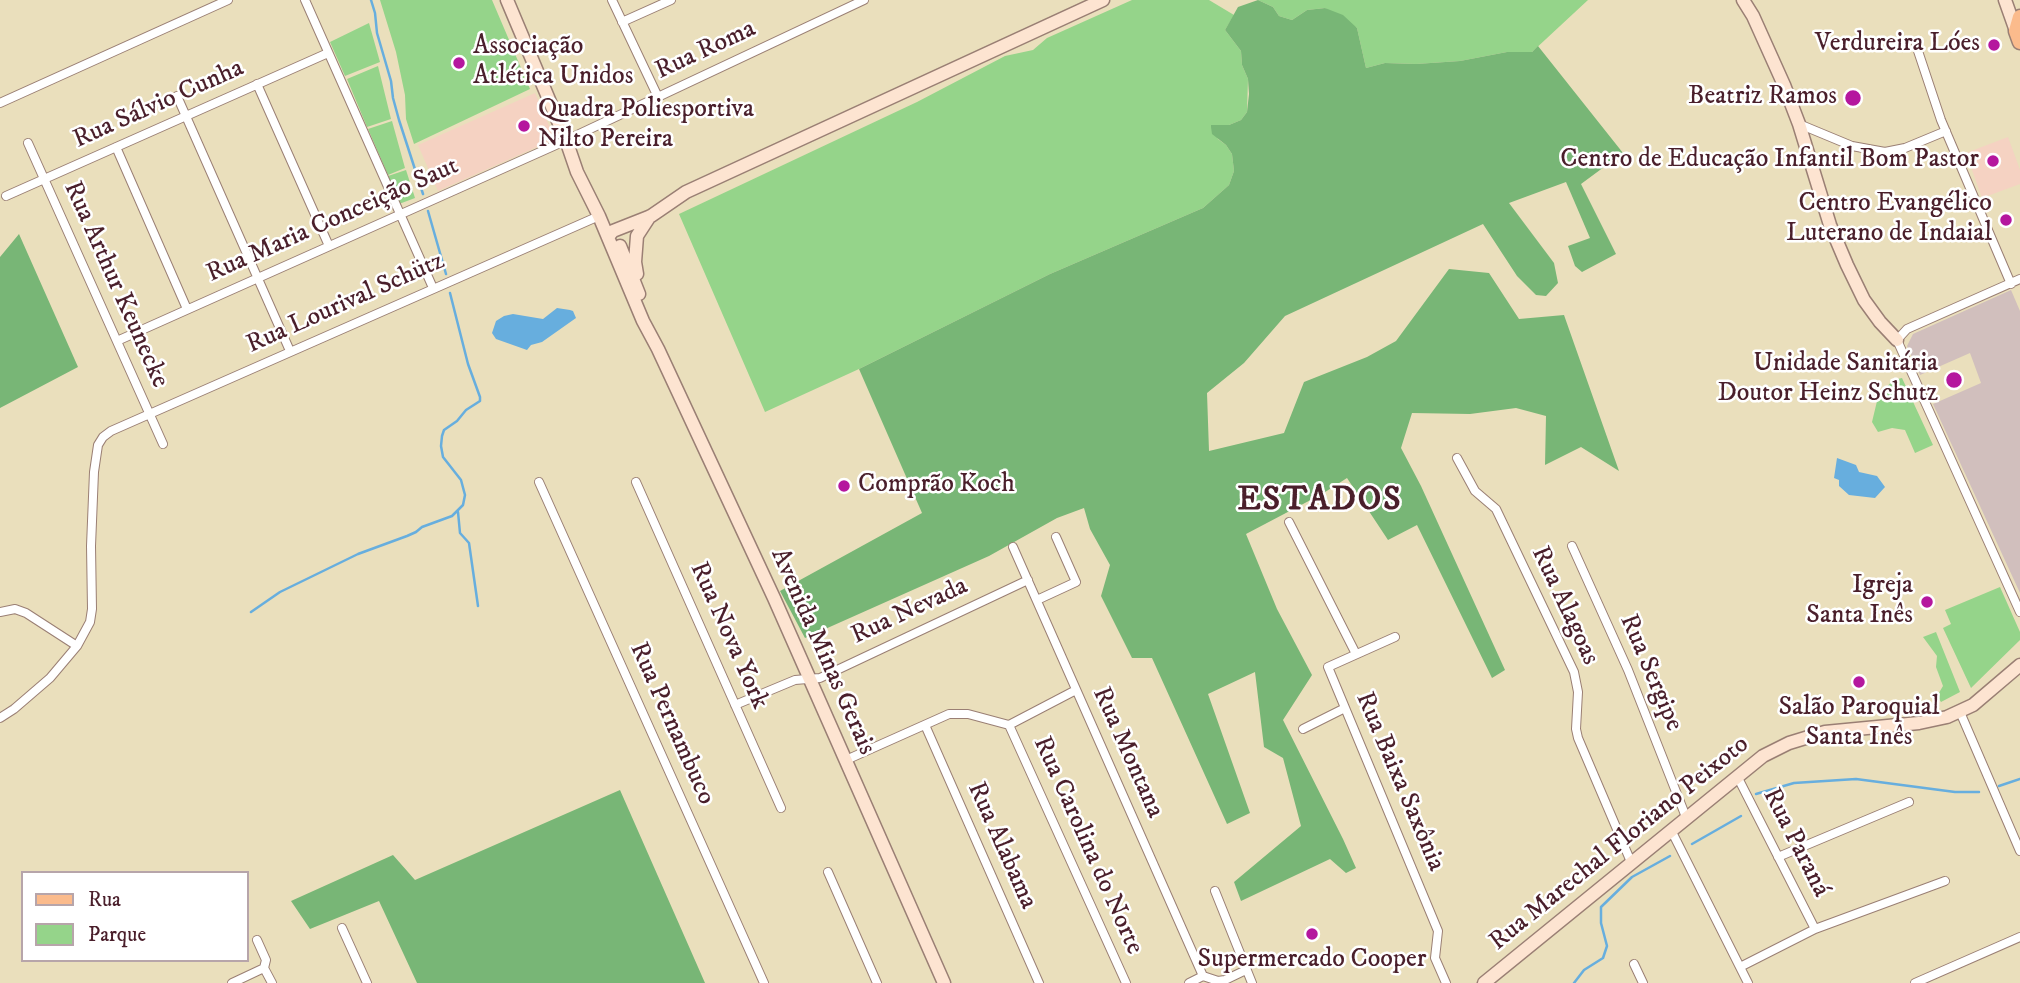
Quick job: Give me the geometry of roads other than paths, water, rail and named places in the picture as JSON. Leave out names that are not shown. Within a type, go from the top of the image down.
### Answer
[{"type":"street","points":[[0,103],[228,0]]},
{"type":"street","points":[[305,0],[433,288]]},
{"type":"street","name":"Avenida Minas Gerais","points":[[507,0],[568,143],[577,172],[613,239],[622,274],[809,678],[944,983]]},
{"type":"street","points":[[612,0],[657,97]]},
{"type":"street","points":[[622,22],[671,0]]},
{"type":"street","name":"Rua Roma","points":[[568,143],[657,97],[864,0]]},
{"type":"street","points":[[613,239],[686,192],[1103,0]]},
{"type":"street","points":[[1743,0],[1769,48],[1799,124],[1830,225],[1847,265],[1872,311],[1897,340],[2020,612]]},
{"type":"street","points":[[2005,0],[2019,30]]},
{"type":"street","points":[[1916,45],[1946,131],[2011,284]]},
{"type":"street","name":"Rua Sálvio Cunha","points":[[6,196],[328,53]]},
{"type":"street","points":[[257,84],[329,246]]},
{"type":"street","points":[[177,96],[290,351]]},
{"type":"street","points":[[1799,124],[1852,146],[1885,152],[1905,148],[1946,131]]},
{"type":"street","name":"Rua Arthur Keunecke","points":[[28,143],[163,444]]},
{"type":"street","name":"Avenida Minas Gerais","points":[[568,143],[593,186],[613,239],[643,304],[654,341]]},
{"type":"street","name":"Rua Maria Conceição Saut","points":[[117,341],[400,214],[568,143]]},
{"type":"street","points":[[116,147],[187,309]]},
{"type":"street","name":"Rua Lourival Schütz","points":[[78,646],[90,622],[92,609],[92,517],[96,456],[98,445],[111,430],[599,216]]},
{"type":"street","points":[[643,304],[635,262],[637,236],[651,216]]},
{"type":"street","points":[[613,239],[637,236]]},
{"type":"street","points":[[1897,340],[1906,329],[2020,279]]},
{"type":"street","name":"Rua Alagoas","points":[[1457,458],[1475,491],[1496,509],[1574,672],[1578,692],[1578,738],[1631,862]]},
{"type":"street","name":"Rua Pernambuco","points":[[539,482],[764,983]]},
{"type":"street","name":"Rua Nova York","points":[[636,482],[781,807]]},
{"type":"street","points":[[1289,522],[1356,654]]},
{"type":"street","points":[[1037,600],[1076,582],[1056,537]]},
{"type":"street","name":"Rua Sergipe","points":[[1572,546],[1628,670],[1686,817]]},
{"type":"street","name":"Rua Montana","points":[[1013,547],[1203,976]]},
{"type":"street","name":"Rua Nevada","points":[[735,705],[796,680],[820,678],[1028,580]]},
{"type":"street","points":[[0,612],[15,609],[26,613],[78,646],[50,678],[0,718]]},
{"type":"street","name":"Rua Baixa Saxônia","points":[[1395,637],[1328,667],[1438,931],[1434,958],[1446,983]]},
{"type":"street","name":"Rua Marechal Floriano Peixoto","points":[[1484,983],[1686,817],[1772,751],[1809,736],[1919,723],[1947,717],[1982,699],[2020,665]]},
{"type":"street","points":[[846,760],[949,714],[968,714],[1009,725],[1076,690]]},
{"type":"street","points":[[1303,729],[1345,708]]},
{"type":"street","points":[[1960,712],[2020,851]]},
{"type":"street","name":"Rua Alabama","points":[[925,725],[1039,983]]},
{"type":"street","name":"Rua Carolina do Norte","points":[[1009,725],[1126,983]]},
{"type":"street","name":"Rua Paraná","points":[[1737,776],[1815,929]]},
{"type":"street","points":[[1778,857],[1909,802]]},
{"type":"street","points":[[1671,830],[1748,983]]},
{"type":"street","points":[[828,872],[877,983]]},
{"type":"street","points":[[1740,967],[1815,929],[1945,881]]},
{"type":"street","points":[[1215,891],[1252,983]]},
{"type":"street","points":[[342,928],[367,983]]},
{"type":"street","points":[[1915,983],[2020,937]]},
{"type":"street","points":[[257,940],[266,960],[264,968],[272,983]]},
{"type":"street","points":[[1634,964],[1643,983]]},
{"type":"street","points":[[232,983],[264,968]]},
{"type":"street","points":[[1189,983],[1203,976],[1218,981],[1225,980],[1246,970]]},
{"type":"water","points":[[557,308],[573,311],[576,318],[527,350],[496,339],[492,333],[496,321],[504,316],[513,314],[543,319]]},
{"type":"water","points":[[1837,458],[1856,465],[1859,472],[1877,476],[1885,487],[1875,498],[1849,495],[1839,486],[1839,480],[1834,478]]},
{"type":"waterway","points":[[371,0],[393,98],[423,194]]},
{"type":"waterway","points":[[428,211],[446,274]]},
{"type":"waterway","points":[[251,612],[280,592],[358,554],[452,516],[463,505],[465,495],[461,480],[443,457],[442,436],[444,430],[480,401],[480,397],[468,364],[450,293]]},
{"type":"waterway","points":[[458,512],[460,533],[469,543],[478,606]]},
{"type":"waterway","points":[[1756,794],[1794,783],[1856,779],[1955,792],[1979,792]]},
{"type":"waterway","points":[[1999,786],[2020,779]]},
{"type":"waterway","points":[[1692,844],[1741,816]]},
{"type":"waterway","points":[[1574,983],[1584,970],[1603,958],[1607,946],[1601,923],[1601,907],[1632,877],[1670,856]]},
{"type":"place","name":"Verdureira Lóes","points":[[1994,45]]},
{"type":"place","name":"Associação Atlética Unidos","points":[[459,63]]},
{"type":"place","name":"Beatriz Ramos","points":[[1853,98]]},
{"type":"place","name":"Quadra Poliesportiva Nilto Pereira","points":[[524,126]]},
{"type":"place","name":"Centro de Educação Infantil Bom Pastor","points":[[1993,161]]},
{"type":"place","name":"Centro Evangélico Luterano de Indaial","points":[[2006,220]]},
{"type":"place","name":"Unidade Sanitária Doutor Heinz Schutz","points":[[1954,380]]},
{"type":"place","name":"Comprão Koch","points":[[844,486]]},
{"type":"place","name":"Igreja Santa Inês","points":[[1927,602]]},
{"type":"place","name":"Salão Paroquial Santa Inês","points":[[1859,682]]},
{"type":"place","name":"Supermercado Cooper","points":[[1312,934]]},
{"type":"district","name":"ESTADOS","points":[[1320,502]]}]
